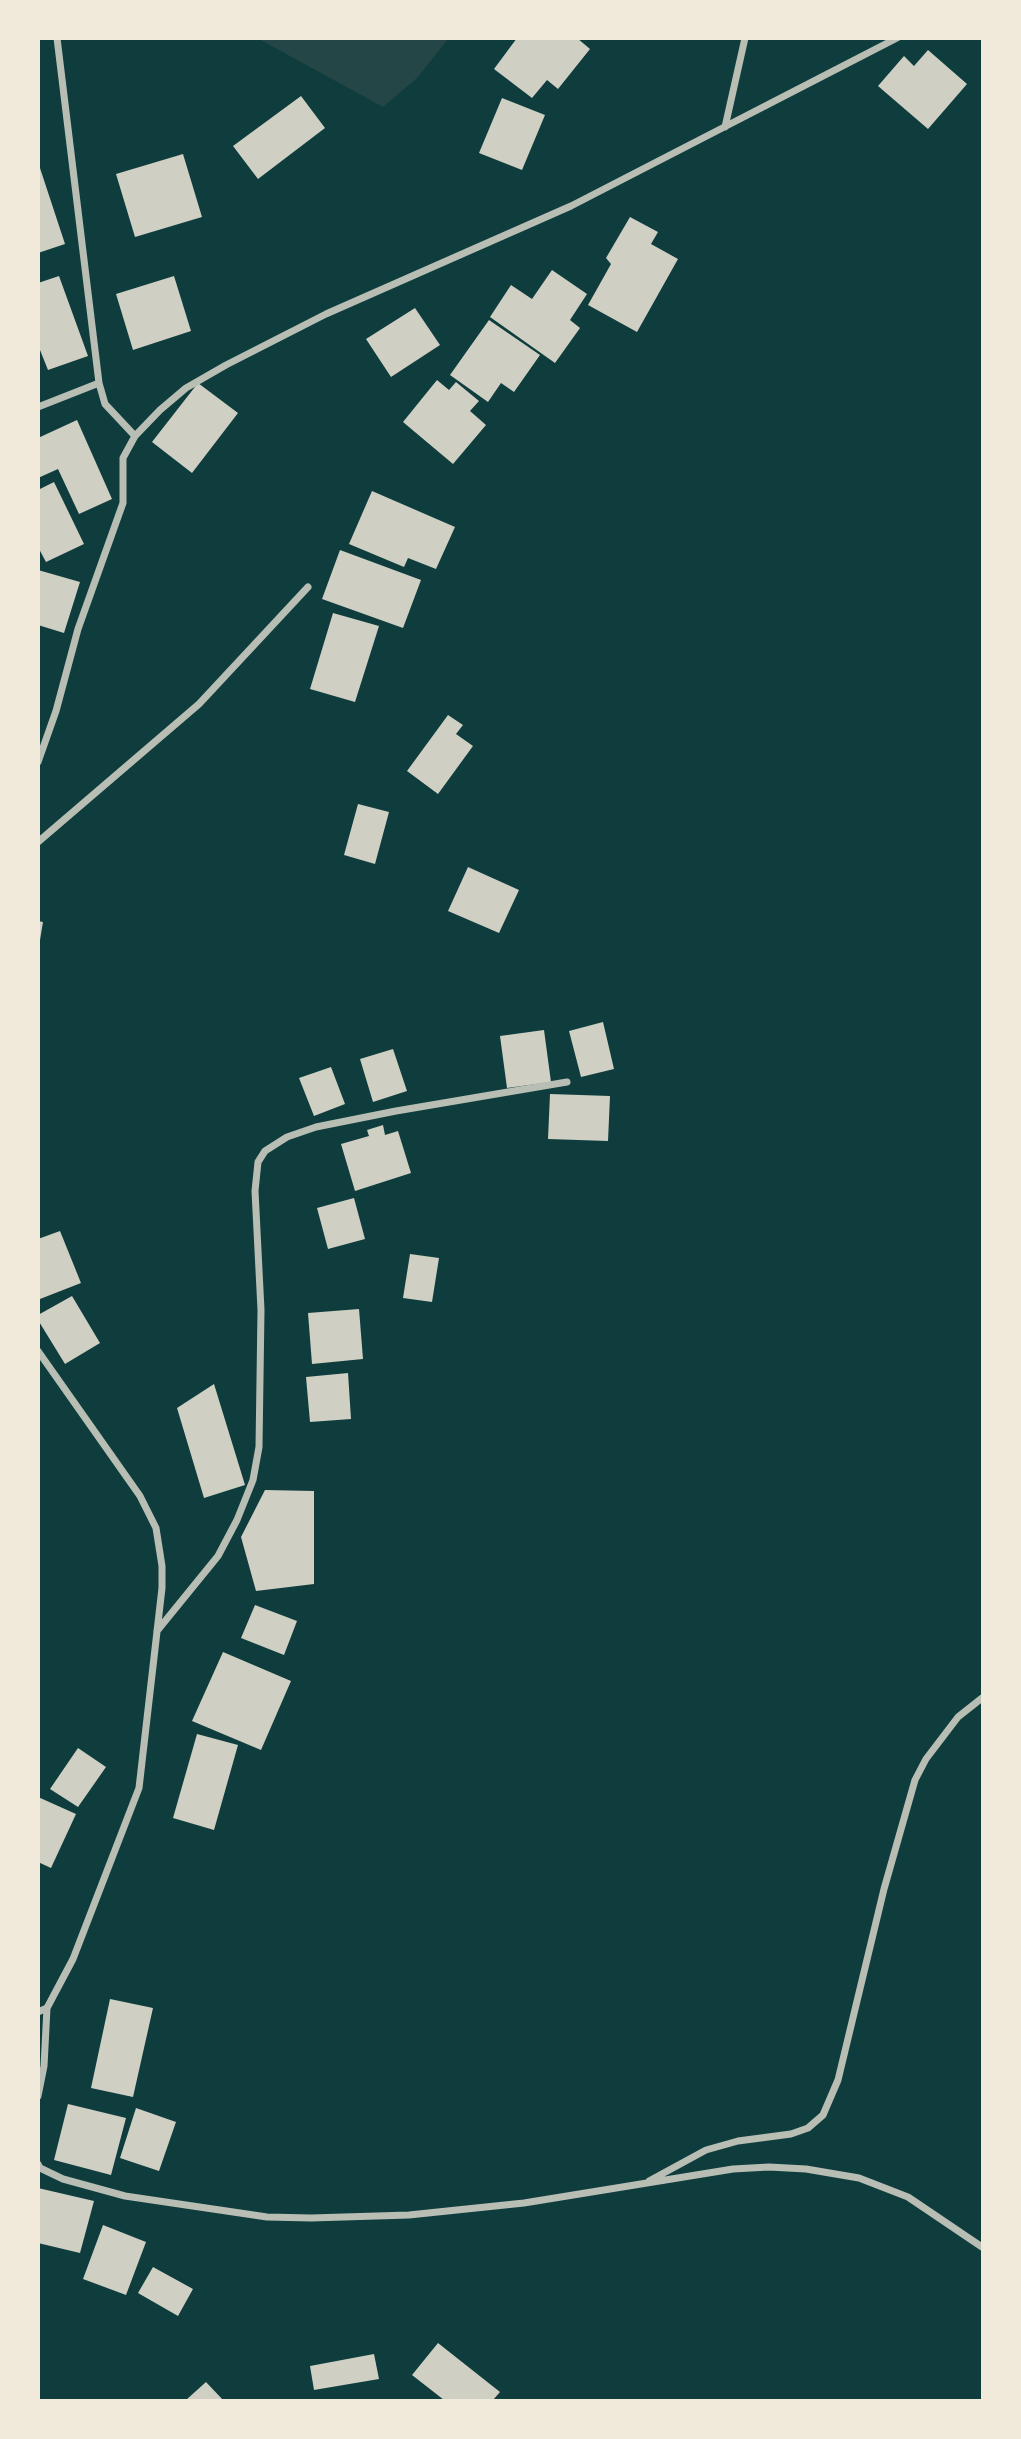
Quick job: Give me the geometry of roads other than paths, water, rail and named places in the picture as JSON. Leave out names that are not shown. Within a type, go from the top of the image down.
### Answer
[{"type":"street","points":[[57,38],[99,383],[105,404],[135,436]]},
{"type":"street","points":[[725,127],[745,38]]},
{"type":"street","points":[[38,762],[56,711],[78,629],[123,503],[123,458],[135,436],[186,388],[326,314],[571,206],[897,38]]},
{"type":"street","points":[[38,407],[99,383]]},
{"type":"street","points":[[38,842],[199,704],[308,587]]},
{"type":"street","points":[[157,1631],[218,1556],[254,1480],[259,1447],[261,1324],[255,1191],[258,1162],[265,1151],[287,1137],[316,1127],[567,1082]]},
{"type":"street","points":[[38,1351],[123,1470],[148,1511],[156,1528],[162,1566],[139,1788],[73,1959],[47,2007],[44,2066],[38,2096]]},
{"type":"street","points":[[645,2183],[670,2167],[706,2150],[738,2141],[791,2134],[808,2128],[823,2115],[841,2067],[884,1889],[915,1780],[926,1759],[958,1717],[982,1698]]},
{"type":"street","points":[[38,2012],[47,2007]]},
{"type":"street","points":[[38,2164],[40,2168],[63,2179],[125,2196],[267,2217],[409,2215],[524,2203],[733,2169],[806,2169],[859,2178],[908,2197],[982,2247]]}]
